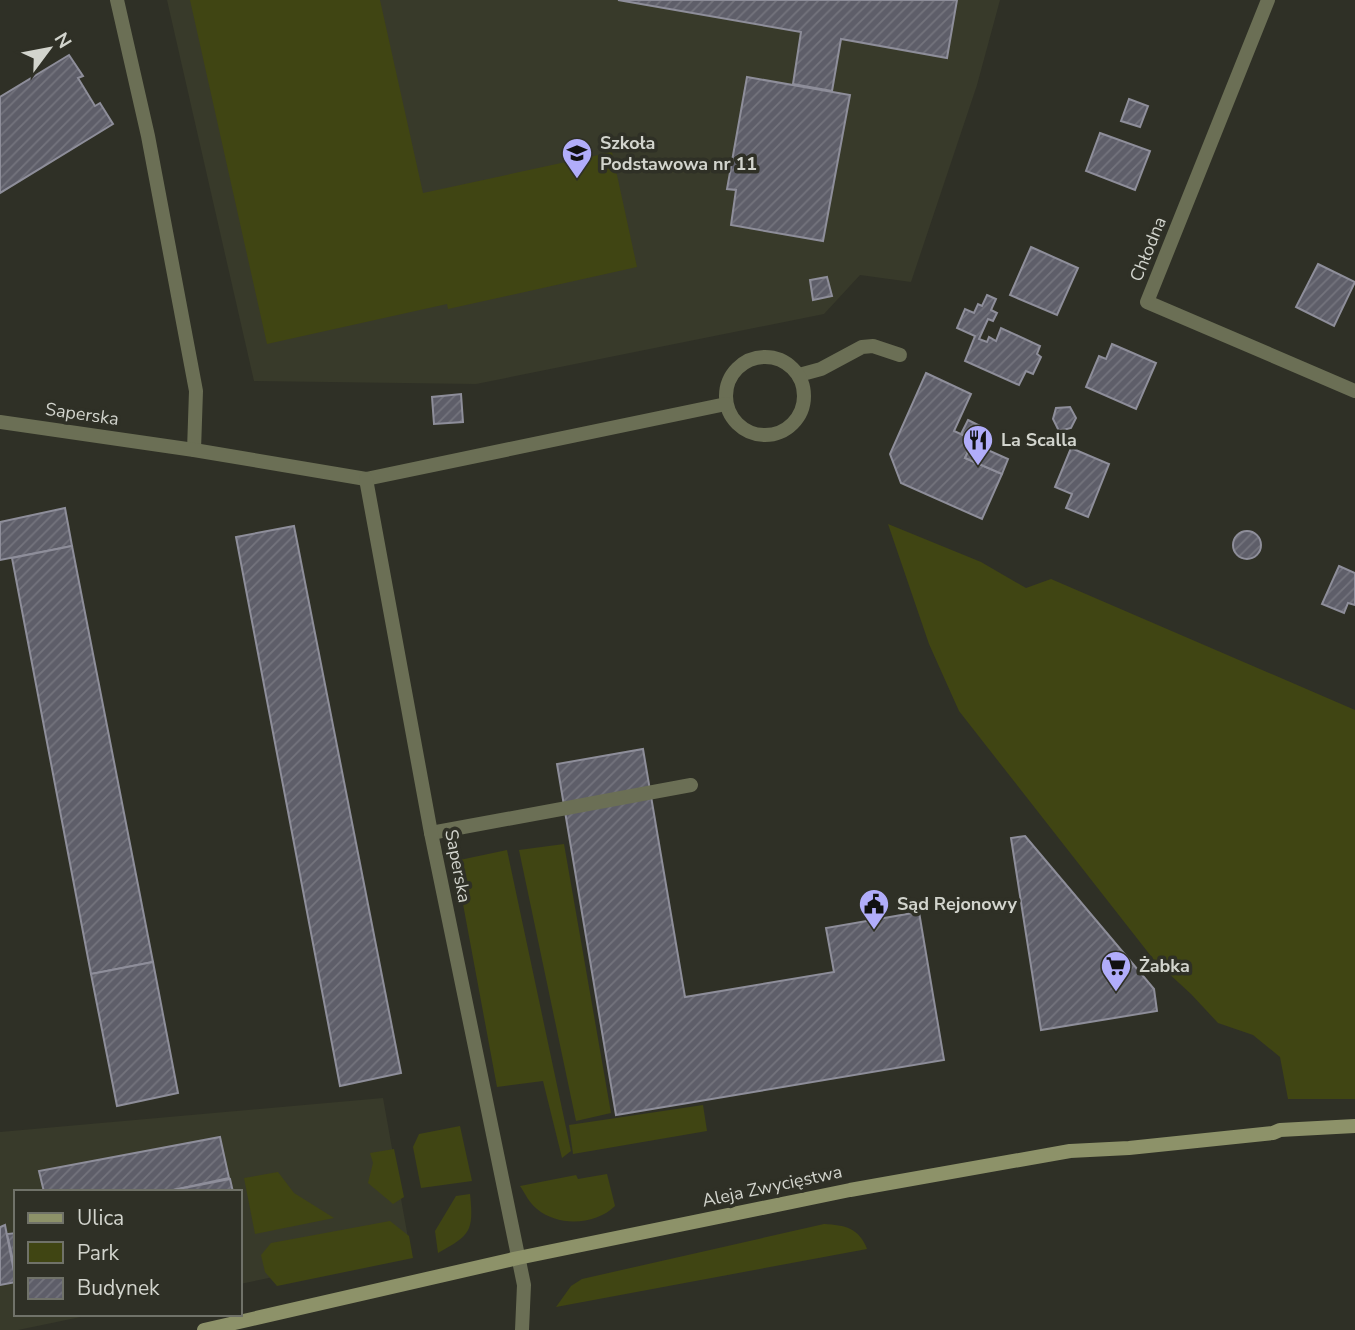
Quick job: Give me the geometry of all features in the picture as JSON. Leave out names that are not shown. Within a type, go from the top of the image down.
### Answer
[{"type":"street","points":[[117,0],[148,136],[196,391],[194,450]]},
{"type":"street","name":"Chłodna","points":[[1268,0],[1147,302],[1355,391]]},
{"type":"street","points":[[799,375],[821,369],[862,347],[873,346],[900,355]]},
{"type":"street","points":[[759,356],[774,357],[789,363],[799,375],[805,389],[804,404],[798,419],[787,429],[772,435],[756,434],[742,428],[732,417],[726,404],[726,387],[733,372],[744,362],[759,356]]},
{"type":"street","name":"Saperska","points":[[0,422],[194,450],[366,479],[726,404]]},
{"type":"street","name":"Saperska","points":[[366,479],[431,833],[524,1285],[522,1330]]},
{"type":"street","points":[[431,833],[691,785]]},
{"type":"street","name":"Aleja Zwycięstwa","points":[[204,1330],[518,1258],[850,1190],[1070,1151],[1129,1148],[1273,1133],[1280,1130],[1355,1126]]},
{"type":"shaded area","name":"Szkoła Podstawowa nr 11","points":[[167,0],[1000,0],[977,85],[911,282],[860,275],[824,314],[476,384],[254,381]]},
{"type":"shaded area","points":[[383,1098],[410,1249],[242,1284],[242,1190],[14,1190],[14,1316],[85,1316],[18,1330],[0,1330],[0,1132]]},
{"type":"green space","points":[[190,0],[380,0],[423,193],[612,152],[637,267],[448,309],[447,304],[267,344]]},
{"type":"green space","points":[[888,524],[981,562],[1026,588],[1051,579],[1355,710],[1355,1099],[1288,1099],[1280,1057],[1253,1035],[1218,1023],[1154,960],[959,711],[929,644]]},
{"type":"green space","points":[[564,844],[611,1113],[576,1121],[519,850]]},
{"type":"green space","points":[[507,850],[571,1151],[562,1158],[543,1081],[497,1087],[455,861]]},
{"type":"green space","points":[[703,1105],[707,1131],[573,1154],[569,1125]]},
{"type":"green space","points":[[460,1126],[472,1181],[421,1188],[413,1147],[419,1134]]},
{"type":"green space","points":[[394,1149],[404,1197],[393,1204],[368,1183],[373,1163],[370,1153]]},
{"type":"green space","points":[[278,1172],[294,1193],[334,1218],[255,1234],[244,1178]]},
{"type":"green space","points":[[607,1174],[615,1206],[588,1220],[566,1221],[546,1215],[532,1204],[520,1186],[576,1175],[578,1179]]},
{"type":"green space","points":[[470,1194],[471,1217],[467,1231],[457,1242],[438,1253],[435,1231],[456,1196]]},
{"type":"green space","points":[[390,1221],[409,1236],[413,1258],[277,1286],[265,1272],[261,1255],[271,1243]]},
{"type":"green space","points":[[824,1224],[850,1229],[860,1236],[867,1249],[556,1307],[571,1286],[582,1279]]},
{"type":"building","points":[[618,0],[957,0],[947,58],[841,39],[832,91],[793,84],[801,32]]},
{"type":"building","points":[[69,55],[83,76],[78,78],[95,106],[100,103],[113,124],[0,193],[0,97]]},
{"type":"building","points":[[747,77],[850,95],[823,241],[731,225],[736,190],[727,189]]},
{"type":"building","points":[[1129,99],[1148,106],[1140,127],[1121,121]]},
{"type":"building","points":[[1100,133],[1150,151],[1135,190],[1086,171]]},
{"type":"building","points":[[1031,247],[1078,268],[1057,315],[1010,295]]},
{"type":"building","points":[[1318,264],[1355,282],[1334,326],[1296,307]]},
{"type":"building","points":[[827,277],[832,296],[813,300],[810,280]]},
{"type":"building","points":[[987,295],[996,299],[991,310],[997,313],[993,321],[988,319],[979,339],[987,342],[989,337],[996,341],[1001,328],[1040,346],[1037,354],[1041,357],[1033,374],[1026,371],[1019,385],[965,361],[975,336],[957,328],[965,309],[974,313],[978,304],[982,306]]},
{"type":"building","points":[[1112,344],[1156,363],[1136,409],[1086,387],[1099,356],[1106,359]]},
{"type":"building","points":[[926,373],[971,394],[954,431],[974,440],[965,458],[1002,474],[982,519],[901,483],[890,454]]},
{"type":"building","points":[[461,394],[463,422],[434,424],[432,397]]},
{"type":"building","points":[[1070,407],[1076,418],[1071,428],[1059,431],[1053,419],[1056,408]]},
{"type":"building","points":[[968,420],[980,426],[973,439],[961,434]]},
{"type":"building","points":[[972,443],[1008,459],[1002,474],[965,458]]},
{"type":"building","points":[[1071,448],[1109,464],[1088,517],[1066,508],[1072,494],[1055,487]]},
{"type":"building","points":[[65,508],[72,546],[0,560],[0,522]]},
{"type":"building","points":[[294,526],[401,1073],[340,1086],[236,537]]},
{"type":"building","points":[[1247,531],[1257,535],[1261,545],[1257,555],[1247,559],[1237,555],[1233,545],[1237,535]]},
{"type":"building","points":[[72,546],[153,962],[91,974],[12,558]]},
{"type":"building","points":[[1339,566],[1355,573],[1355,605],[1348,603],[1344,613],[1322,604]]},
{"type":"building","name":"Sąd Rejonowy","points":[[643,749],[685,997],[834,972],[826,928],[919,912],[944,1060],[616,1115],[557,764]]},
{"type":"building","points":[[1025,836],[1154,989],[1157,1011],[1041,1030],[1011,838]]},
{"type":"building","points":[[153,962],[178,1093],[117,1106],[91,974]]},
{"type":"building","points":[[220,1137],[229,1178],[173,1190],[44,1190],[39,1171]]},
{"type":"building","points":[[230,1179],[233,1190],[173,1190]]},
{"type":"building","points":[[5,1225],[14,1282],[0,1285],[0,1227]]},
{"type":"building","points":[[14,1233],[14,1265],[7,1234]]},
{"type":"place","name":"Szkoła Podstawowa nr 11","points":[[577,180]]},
{"type":"place","name":"La Scalla","points":[[978,467]]},
{"type":"place","name":"Sąd Rejonowy","points":[[874,931]]},
{"type":"place","name":"Żabka","points":[[1116,993]]}]
